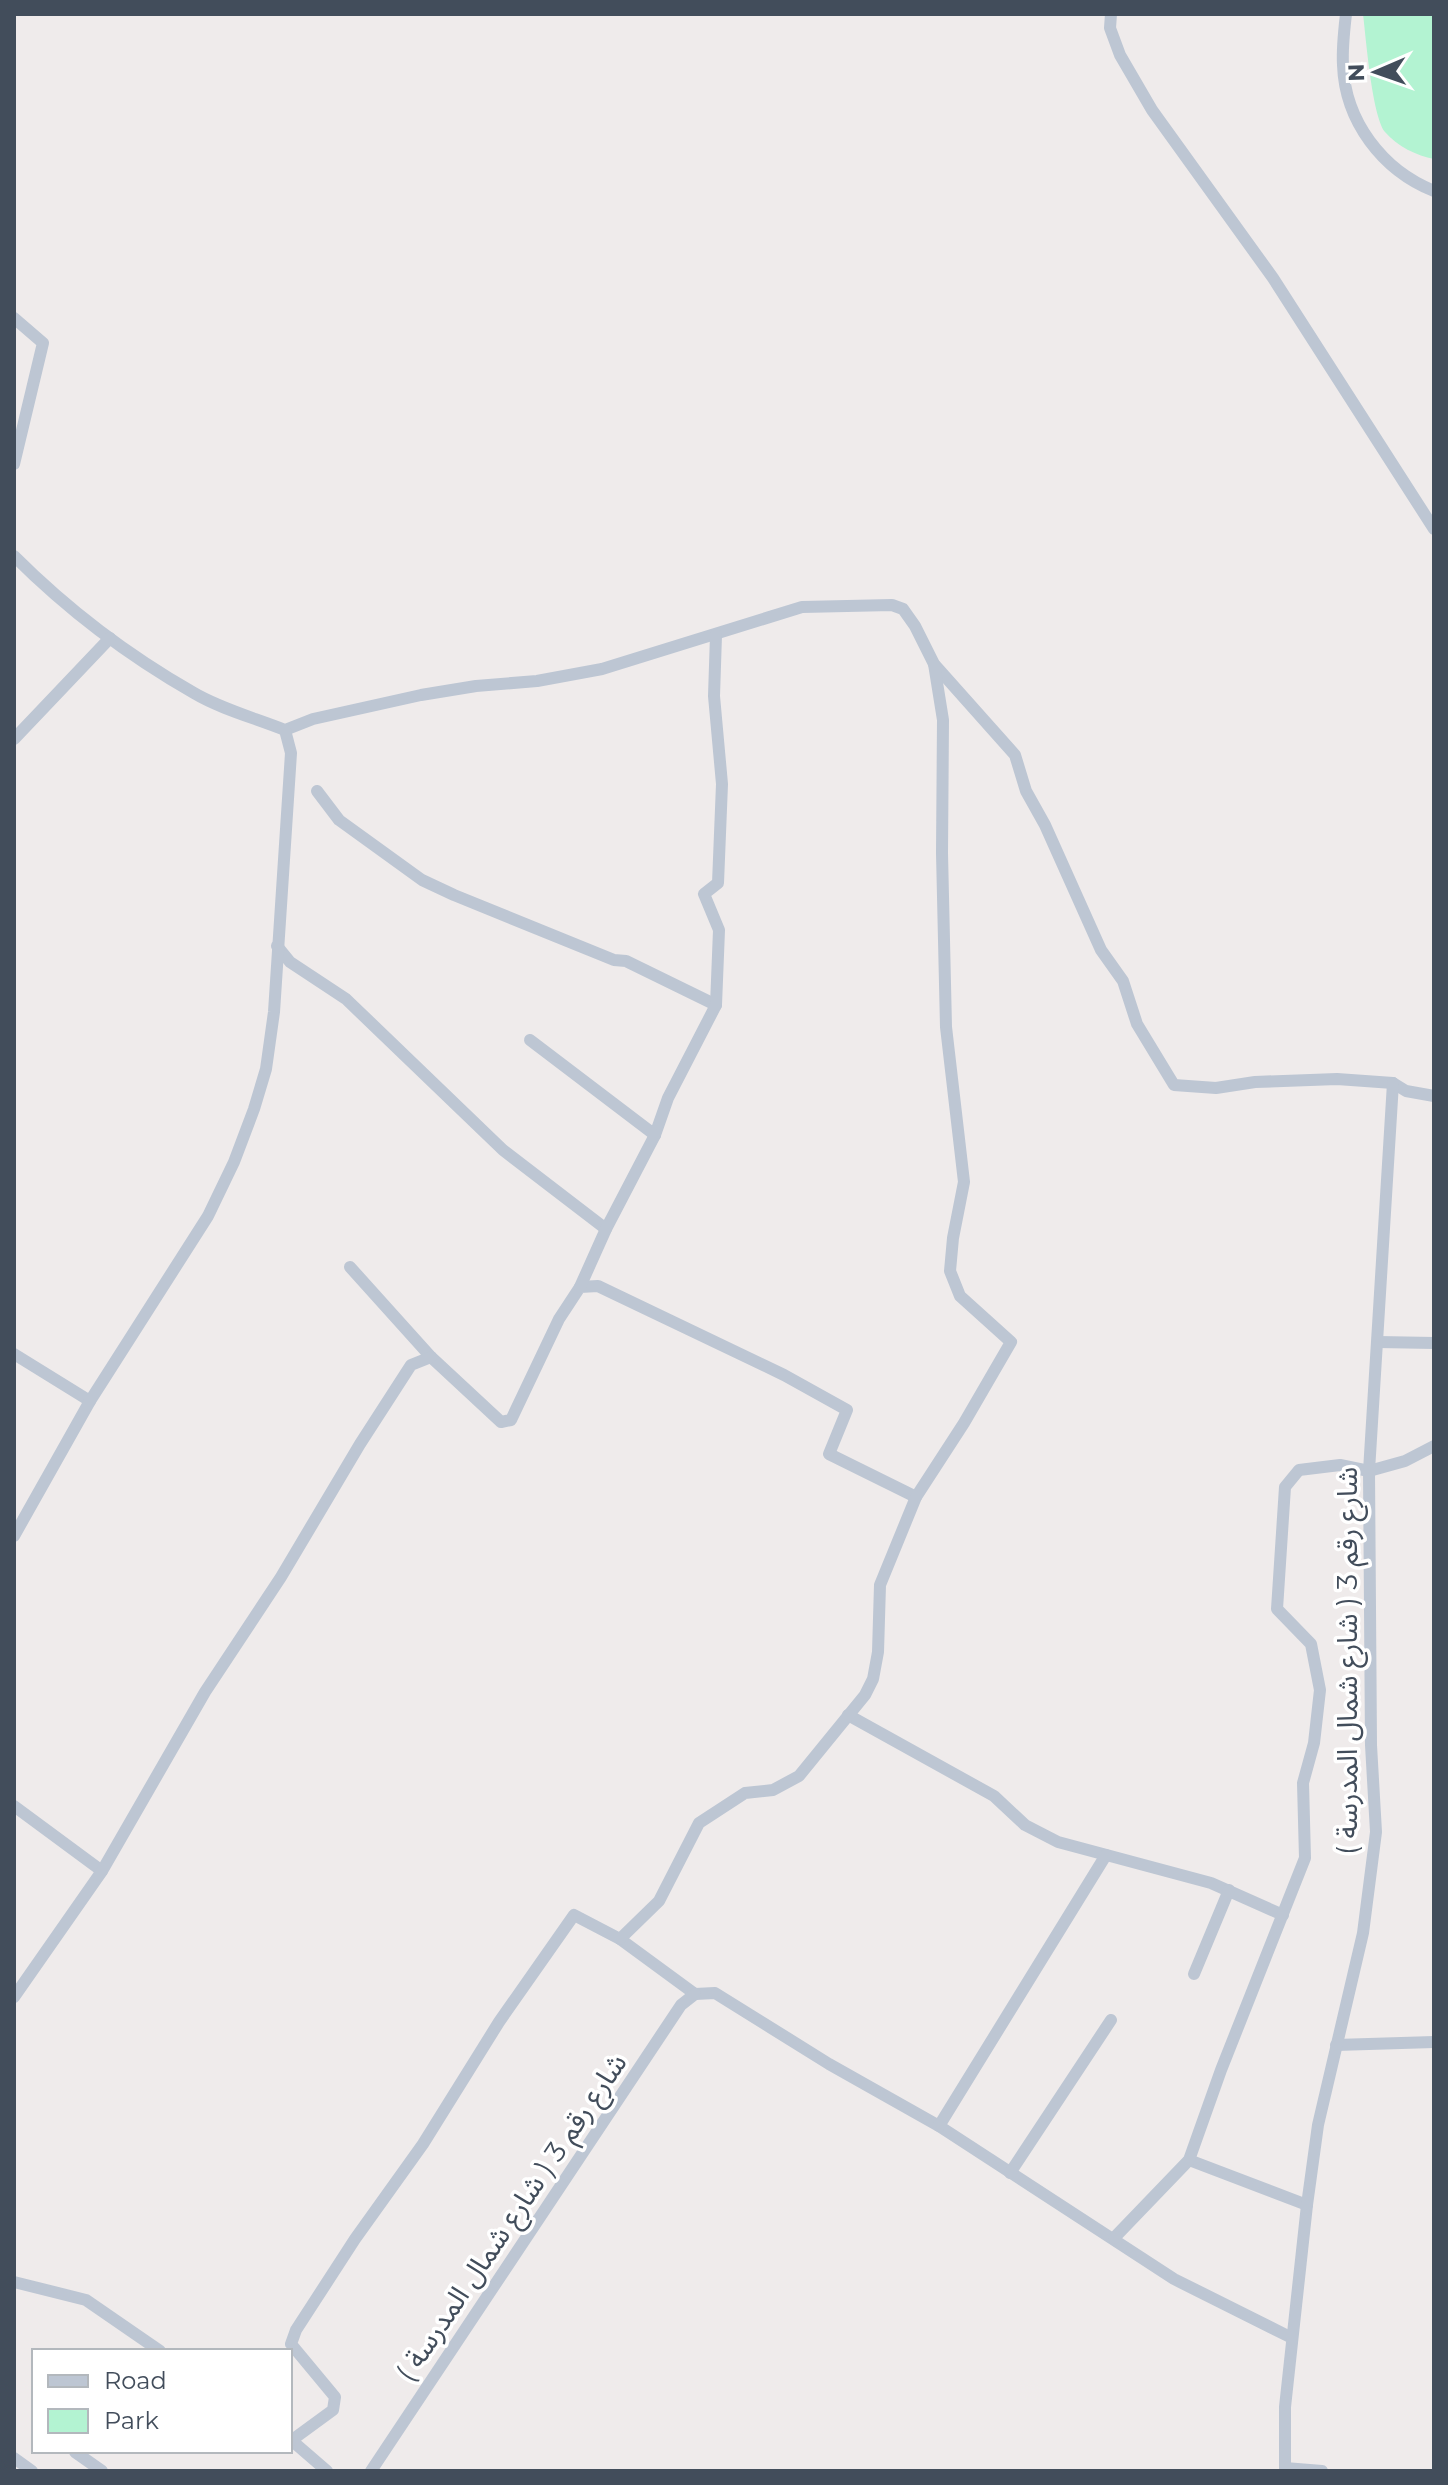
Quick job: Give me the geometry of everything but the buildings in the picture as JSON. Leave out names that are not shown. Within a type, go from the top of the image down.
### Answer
[{"type":"street","points":[[1111,14],[1110,28],[1120,55],[1152,110],[1273,278],[1434,529]]},
{"type":"street","points":[[1346,14],[1343,63],[1351,108],[1381,155],[1415,183],[1434,191]]},
{"type":"street","points":[[14,318],[43,343],[14,464]]},
{"type":"street","points":[[14,556],[45,588],[110,638],[196,694],[285,730],[333,713],[421,695],[591,671],[802,607],[892,605],[903,609],[934,664],[1015,755],[1026,791],[1045,825],[1101,950],[1123,981],[1137,1024],[1174,1085],[1216,1088],[1255,1082],[1337,1079],[1393,1083],[1406,1091],[1434,1096]]},
{"type":"street","points":[[350,1267],[431,1357],[501,1422],[511,1420],[559,1319],[580,1287],[655,1135],[668,1098],[716,1005],[719,930],[704,894],[718,883],[722,784],[714,696],[716,635]]},
{"type":"street","points":[[14,739],[110,638]]},
{"type":"street","points":[[620,1939],[659,1901],[699,1823],[745,1793],[773,1790],[799,1776],[865,1695],[873,1679],[878,1652],[880,1585],[916,1497],[1011,1342],[960,1296],[950,1271],[964,1182],[946,1027],[943,720],[934,664]]},
{"type":"street","points":[[14,1536],[90,1401],[208,1216],[234,1162],[266,1069],[274,1012],[291,753],[285,730]]},
{"type":"street","points":[[317,791],[339,820],[422,880],[600,954],[626,961],[716,1005]]},
{"type":"street","points":[[277,946],[290,962],[346,999],[503,1150],[606,1229]]},
{"type":"street","points":[[530,1040],[655,1135]]},
{"type":"street","name":"شارع رقم 3 ( شارع شمال المدرسة )","points":[[1285,2470],[1285,2407],[1318,2125],[1363,1933],[1376,1832],[1371,1745],[1369,1471],[1393,1083]]},
{"type":"street","points":[[580,1287],[598,1286],[771,1368],[847,1410],[829,1454],[916,1497]]},
{"type":"street","points":[[1378,1342],[1434,1343]]},
{"type":"street","points":[[14,1354],[90,1401]]},
{"type":"street","points":[[14,1997],[102,1871],[205,1692],[281,1577],[411,1365],[431,1357]]},
{"type":"street","points":[[1114,2238],[1189,2160],[1305,1858],[1303,1783],[1314,1743],[1320,1690],[1311,1644],[1277,1609],[1285,1487],[1299,1470],[1340,1465],[1369,1471],[1405,1461],[1434,1446]]},
{"type":"street","points":[[848,1715],[994,1796],[1025,1825],[1058,1842],[1211,1883],[1283,1915]]},
{"type":"street","points":[[14,1806],[102,1871]]},
{"type":"street","points":[[939,2126],[1106,1855]]},
{"type":"street","points":[[1194,1974],[1229,1890]]},
{"type":"street","points":[[292,2439],[333,2410],[335,2397],[291,2344],[296,2330],[355,2239],[423,2144],[499,2022],[574,1915],[620,1939],[695,1994],[715,1993],[829,2064],[939,2126],[1174,2279],[1292,2338]]},
{"type":"street","name":"شارع رقم 3 ( شارع شمال المدرسة )","points":[[371,2471],[681,2005],[695,1994]]},
{"type":"street","points":[[1010,2173],[1111,2020]]},
{"type":"street","points":[[1336,2045],[1434,2042]]},
{"type":"street","points":[[1189,2160],[1307,2205]]},
{"type":"street","points":[[14,2282],[86,2300],[157,2349]]},
{"type":"street","points":[[292,2441],[327,2471]]},
{"type":"street","points":[[76,2453],[102,2471]]},
{"type":"street","points":[[14,2458],[32,2471]]},
{"type":"street","points":[[1285,2470],[1322,2471]]},
{"type":"green space","points":[[1363,14],[1434,14],[1434,159],[1401,146],[1380,123],[1370,76]]}]
